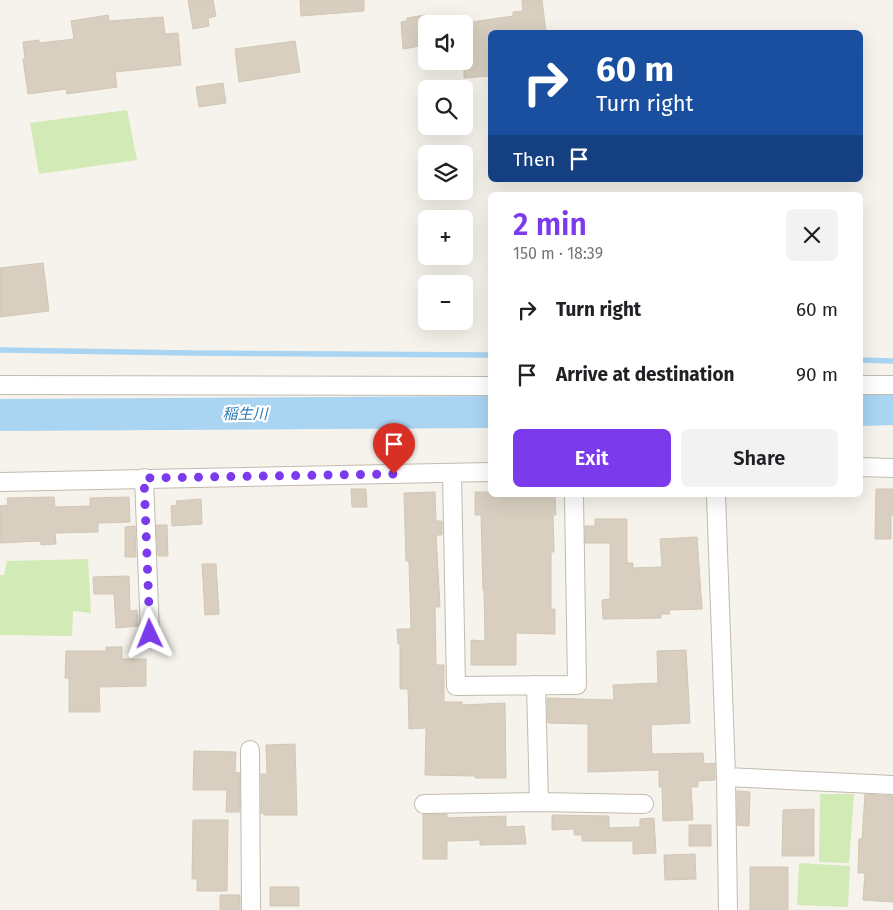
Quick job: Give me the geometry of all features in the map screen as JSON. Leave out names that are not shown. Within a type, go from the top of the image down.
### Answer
[{"type":"street","points":[[0,385],[488,386]]},
{"type":"street","points":[[863,385],[893,385]]},
{"type":"street","points":[[863,468],[893,468]]},
{"type":"street","points":[[0,482],[488,472]]},
{"type":"street","points":[[452,473],[456,686],[577,685],[574,497]]},
{"type":"street","points":[[144,478],[150,634]]},
{"type":"street","points":[[716,497],[726,777],[728,910]]},
{"type":"street","points":[[536,685],[539,802]]},
{"type":"street","points":[[250,750],[251,910]]},
{"type":"street","points":[[726,777],[893,785]]},
{"type":"street","points":[[424,804],[539,802],[644,804]]},
{"type":"green space","points":[[127,110],[137,160],[39,174],[30,123]]},
{"type":"green space","points":[[88,559],[91,613],[73,611],[72,636],[0,635],[0,575],[4,575],[7,561]]},
{"type":"green space","points":[[820,794],[854,794],[849,863],[819,862]]},
{"type":"green space","points":[[799,863],[850,866],[848,907],[797,905]]},
{"type":"building","points":[[188,0],[213,0],[216,16],[208,18],[209,26],[193,29]]},
{"type":"building","points":[[300,0],[364,0],[364,11],[301,16]]},
{"type":"building","points":[[522,0],[542,0],[546,30],[488,30],[488,76],[464,78],[464,70],[473,70],[473,22],[513,16],[513,12],[523,11]]},
{"type":"building","points":[[108,15],[109,21],[163,17],[165,34],[178,33],[181,65],[115,72],[117,87],[67,94],[66,89],[28,94],[23,59],[25,58],[23,42],[39,40],[39,43],[74,39],[71,21]]},
{"type":"building","points":[[418,16],[418,46],[403,49],[401,22],[407,21],[407,18]]},
{"type":"building","points":[[295,41],[300,72],[239,82],[235,49]]},
{"type":"building","points":[[223,83],[226,103],[199,107],[196,87]]},
{"type":"building","points":[[43,263],[49,311],[0,317],[0,268]]},
{"type":"building","points":[[351,489],[366,489],[367,507],[352,507]]},
{"type":"building","points":[[876,489],[893,489],[891,539],[875,539]]},
{"type":"building","points":[[435,492],[436,521],[442,521],[442,535],[436,535],[440,607],[435,607],[436,665],[444,665],[444,702],[462,702],[462,705],[505,703],[506,778],[425,775],[426,728],[409,729],[408,689],[400,689],[400,644],[398,644],[397,629],[411,629],[404,493]]},
{"type":"building","points":[[475,492],[488,492],[488,497],[555,497],[556,515],[553,515],[554,552],[551,552],[551,609],[555,609],[555,634],[516,633],[516,665],[471,665],[471,640],[485,641],[481,515],[475,515]]},
{"type":"building","points":[[54,497],[55,507],[90,506],[90,498],[129,497],[130,522],[98,523],[98,532],[55,533],[56,544],[41,545],[41,541],[0,543],[0,506],[8,505],[7,498]]},
{"type":"building","points":[[201,499],[202,524],[172,526],[171,506],[177,505],[176,501]]},
{"type":"building","points":[[595,519],[627,519],[627,563],[633,563],[633,568],[662,567],[660,539],[697,537],[702,609],[669,610],[670,614],[661,614],[661,618],[603,619],[602,600],[610,599],[610,543],[585,543],[585,526],[595,526]]},
{"type":"building","points":[[156,525],[167,525],[168,556],[158,556]]},
{"type":"building","points":[[135,526],[136,557],[125,557],[125,527]]},
{"type":"building","points":[[202,564],[216,564],[219,614],[205,615]]},
{"type":"building","points":[[129,576],[130,611],[137,610],[138,626],[116,628],[114,594],[94,594],[93,577]]},
{"type":"building","points":[[106,647],[122,647],[122,659],[146,659],[146,686],[99,687],[100,712],[69,712],[69,678],[65,678],[66,651],[106,651]]},
{"type":"building","points":[[686,650],[690,723],[651,725],[652,754],[703,753],[704,764],[715,763],[715,780],[698,781],[698,787],[691,787],[693,820],[663,821],[662,787],[659,787],[659,770],[588,772],[588,724],[548,723],[547,698],[614,700],[613,685],[658,683],[657,651]]},
{"type":"building","points":[[295,744],[297,815],[264,815],[264,813],[261,813],[261,774],[267,774],[266,745]]},
{"type":"building","points":[[194,751],[236,752],[235,772],[240,773],[240,812],[226,812],[227,790],[193,790]]},
{"type":"building","points":[[737,791],[750,792],[749,826],[737,825]]},
{"type":"building","points":[[865,794],[893,796],[893,902],[863,900],[865,873],[858,873],[859,839],[862,839]]},
{"type":"building","points":[[814,809],[814,856],[782,856],[783,810]]},
{"type":"building","points":[[423,814],[447,814],[447,818],[506,816],[506,827],[524,826],[526,844],[480,845],[480,840],[447,841],[447,859],[423,859]]},
{"type":"building","points":[[552,815],[609,816],[609,828],[640,827],[640,819],[654,818],[656,853],[633,854],[633,841],[582,841],[582,835],[574,835],[574,829],[552,830]]},
{"type":"building","points":[[193,820],[228,820],[227,891],[197,891],[197,879],[192,879]]},
{"type":"building","points":[[689,825],[711,825],[711,846],[689,846]]},
{"type":"building","points":[[695,854],[696,879],[665,880],[664,855]]},
{"type":"building","points":[[750,867],[788,867],[788,910],[750,910]]},
{"type":"building","points":[[270,887],[299,887],[299,906],[270,906]]},
{"type":"building","points":[[220,895],[240,895],[240,910],[220,910]]},
{"type":"waterway","points":[[0,350],[488,355]]},
{"type":"waterway","points":[[863,360],[893,361]]},
{"type":"waterway","name":"稲生川","points":[[863,410],[893,409]]},
{"type":"waterway","name":"稲生川","points":[[0,415],[488,412]]},
{"type":"route","points":[[150,634],[144,478],[394,474]]}]
